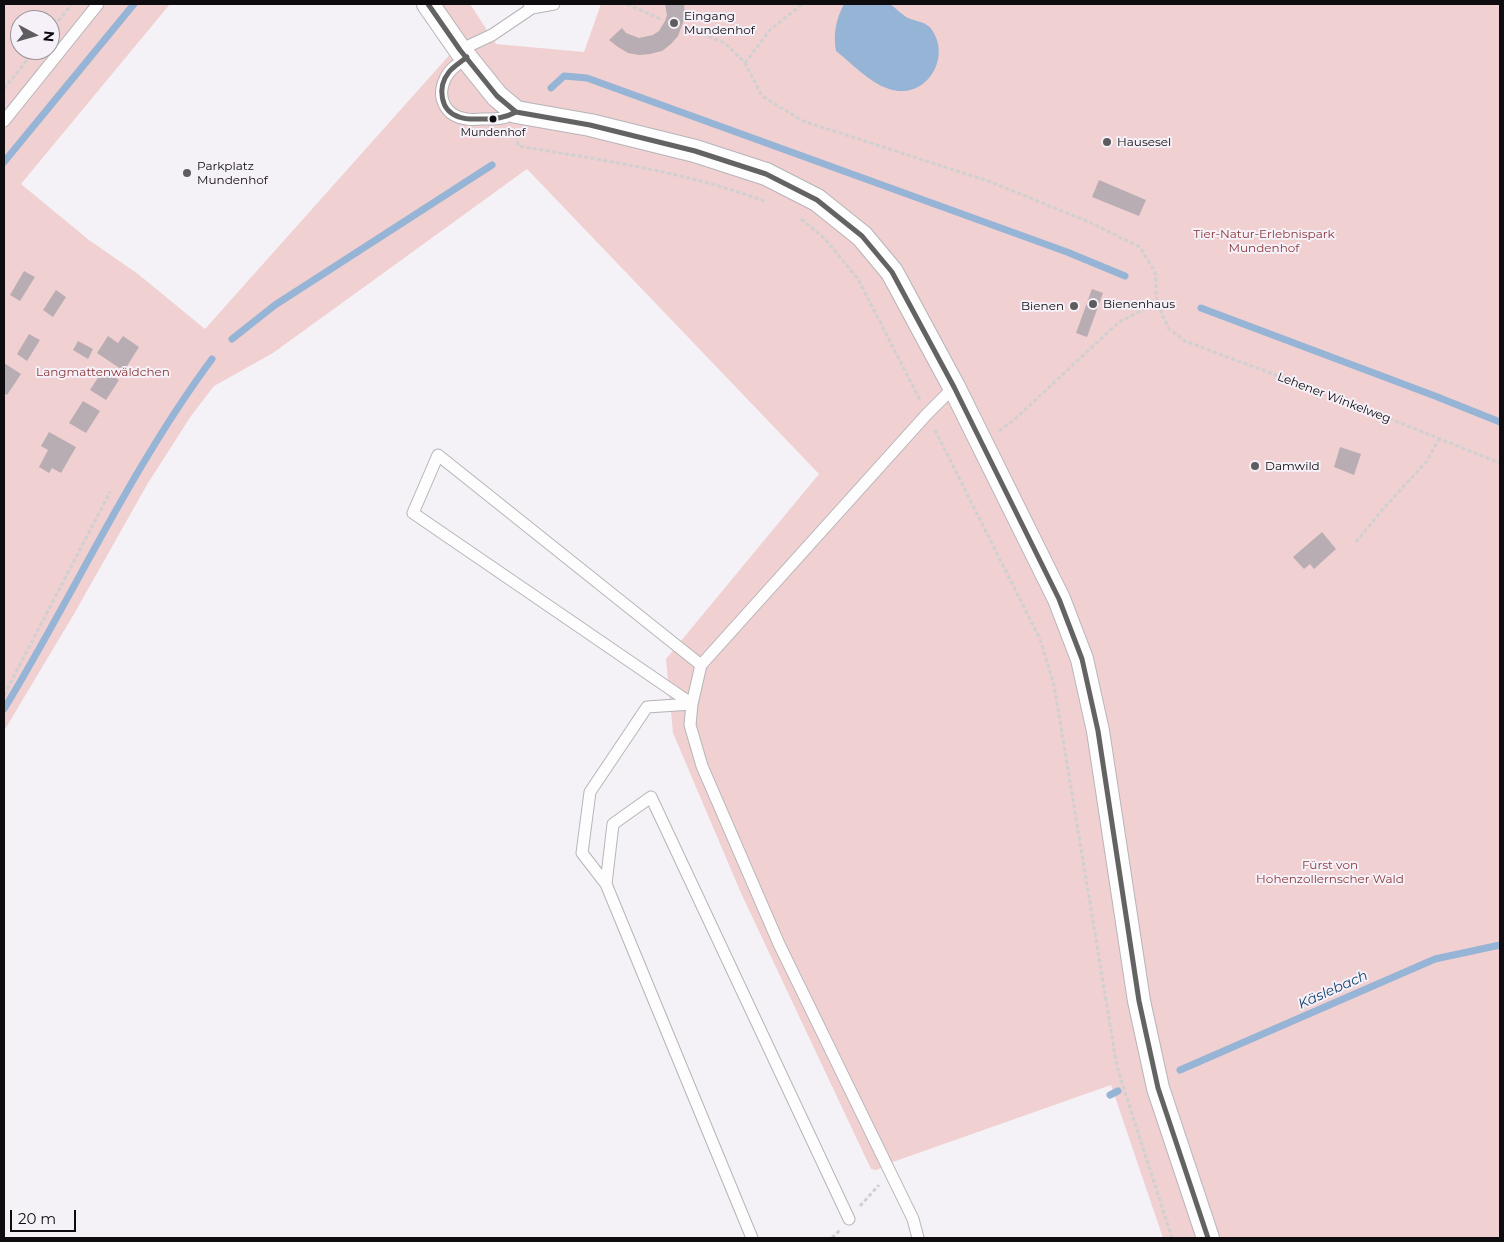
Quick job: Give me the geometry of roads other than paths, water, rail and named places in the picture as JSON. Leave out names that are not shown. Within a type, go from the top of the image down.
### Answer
[{"type":"street","points":[[428,4],[497,96],[516,112],[590,126],[695,151],[766,174],[816,200],[862,236],[892,272],[954,388],[1059,599],[1082,659],[1098,731],[1139,1001],[1158,1088],[1208,1238]]},
{"type":"lane","points":[[4,120],[98,4]]},
{"type":"lane","points":[[516,112],[503,119],[466,119],[455,116],[447,110],[442,100],[442,89],[445,79],[464,53],[531,6],[554,4]]},
{"type":"lane","points":[[918,1238],[913,1219],[779,944],[702,766],[690,724],[692,704],[701,665],[928,414],[954,388]]},
{"type":"lane","points":[[692,704],[413,513],[438,455],[701,665]]},
{"type":"lane","points":[[692,704],[647,707],[590,792],[582,853],[606,884],[752,1238]]},
{"type":"lane","points":[[606,884],[613,824],[651,797],[849,1219]]},
{"type":"water","points":[[887,3],[908,18],[927,25],[932,30],[937,41],[939,53],[937,65],[924,83],[914,89],[902,91],[889,89],[874,82],[836,51],[836,27],[844,4]]},
{"type":"waterway","points":[[4,162],[134,4]]},
{"type":"waterway","points":[[551,88],[564,76],[587,78],[1067,252],[1125,276]]},
{"type":"waterway","points":[[232,339],[275,305],[492,165]]},
{"type":"waterway","points":[[1201,308],[1500,422]]},
{"type":"waterway","points":[[4,709],[155,443],[212,359]]},
{"type":"waterway","name":"Käslebach","points":[[1180,1070],[1435,959],[1500,945]]},
{"type":"waterway","points":[[1110,1095],[1118,1091]]},
{"type":"place","name":"Eingang Mundenhof","points":[[674,23]]},
{"type":"place","name":"Mundenhof","points":[[493,119]]},
{"type":"place","name":"Hausesel","points":[[1107,142]]},
{"type":"place","name":"Parkplatz Mundenhof","points":[[187,173]]},
{"type":"place","name":"Bienenhaus","points":[[1093,304]]},
{"type":"place","name":"Bienen","points":[[1074,306]]},
{"type":"place","name":"Damwild","points":[[1255,466]]},
{"type":"park label","name":"Tier-Natur-Erlebnispark Mundenhof","points":[[1264,241]]},
{"type":"park label","name":"Langmattenwäldchen","points":[[103,372]]},
{"type":"park label","name":"Fürst von Hohenzollernscher Wald","points":[[1330,872]]}]
